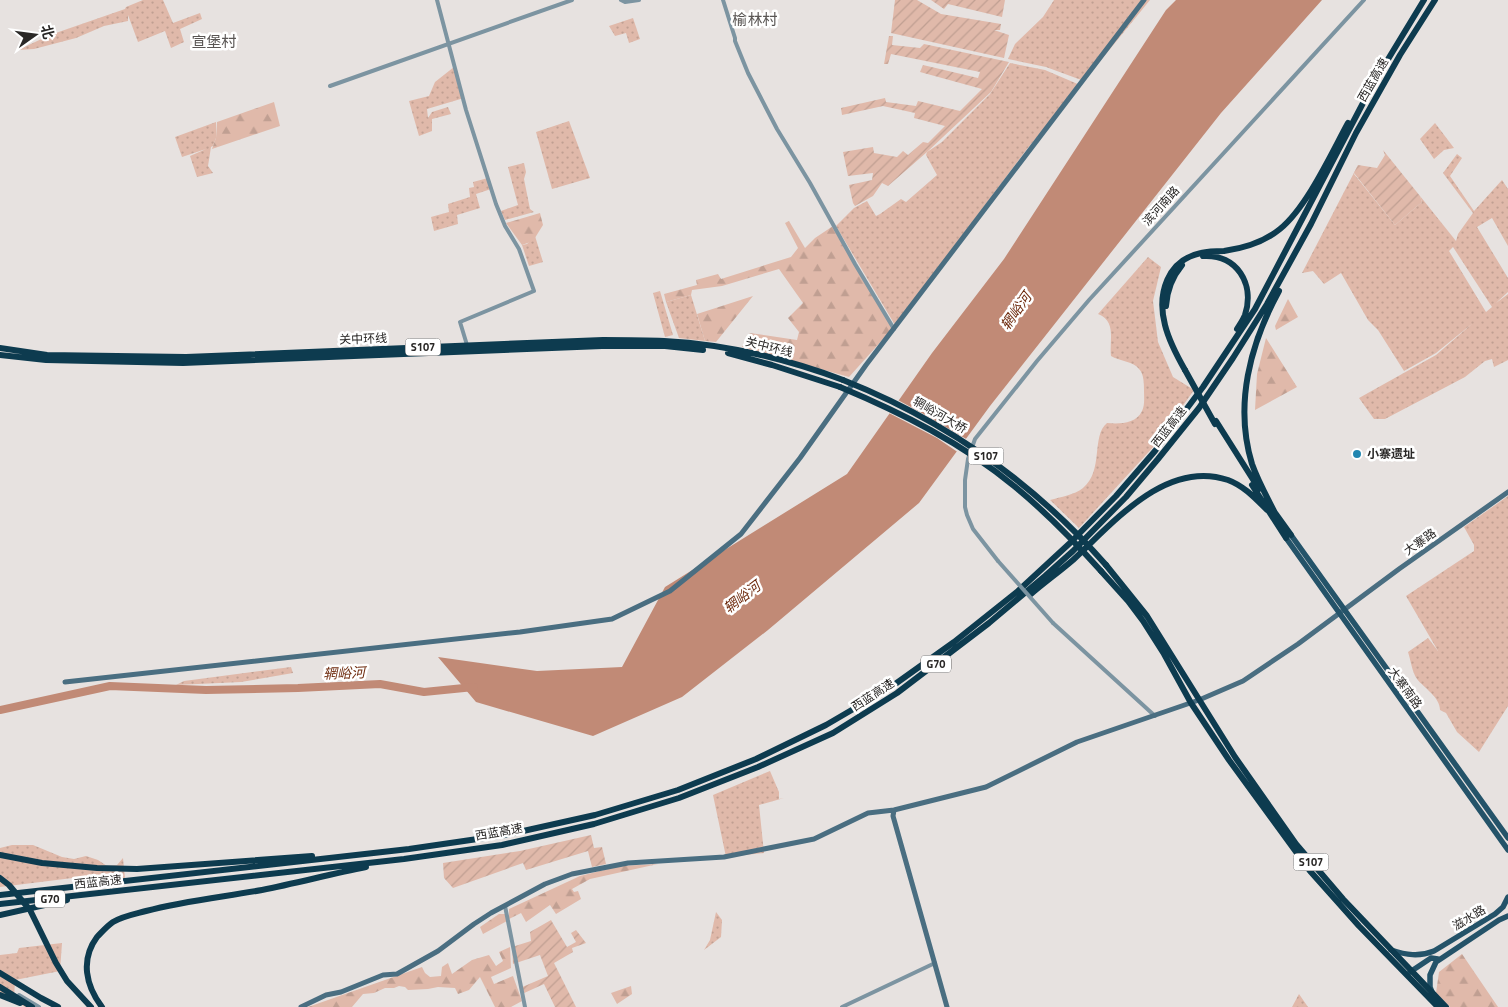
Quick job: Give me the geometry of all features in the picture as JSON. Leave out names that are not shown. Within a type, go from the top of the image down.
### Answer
[{"type":"highway","name":"西蓝高速","points":[[0,895],[409,849],[505,835],[595,815],[678,790],[756,759],[826,725],[891,687],[954,642],[1018,591],[1070,543],[1116,496],[1155,452],[1214,371],[1255,309],[1373,84],[1424,0]]},
{"type":"highway","name":"西蓝高速","points":[[0,904],[404,859],[502,845],[594,824],[679,798],[758,767],[833,733],[897,693],[989,623],[1073,551],[1126,497],[1199,408],[1267,304],[1311,224],[1356,133],[1400,55],[1435,0]]},
{"type":"highway","points":[[1267,510],[1215,422],[1170,338],[1163,316],[1163,294],[1170,273],[1180,262],[1203,252],[1231,250],[1265,239],[1281,228],[1294,215],[1304,201],[1360,102],[1373,84]]},
{"type":"highway","points":[[1275,513],[1258,479],[1249,452],[1245,424],[1246,385],[1250,361],[1259,332],[1270,307],[1304,244],[1311,224]]},
{"type":"highway","points":[[1186,369],[1168,322],[1166,311],[1168,290],[1173,277],[1182,265],[1196,257],[1215,256],[1231,263],[1239,271],[1248,295],[1245,315],[1214,371]]},
{"type":"highway","name":"关中环线","points":[[0,348],[47,355],[186,357],[603,340],[665,341],[728,349],[775,359],[841,383]]},
{"type":"highway","name":"关中环线","points":[[0,354],[46,360],[182,362],[602,346],[665,346],[728,353],[841,383]]},
{"type":"highway","name":"辋峪河大桥","points":[[841,383],[916,422],[973,456],[1034,502],[1104,568]]},
{"type":"highway","points":[[1215,422],[1289,536]]},
{"type":"highway","points":[[989,623],[1052,578],[1138,502],[1157,488],[1174,480],[1199,476],[1228,480],[1246,489],[1289,536]]},
{"type":"highway","name":"S107","points":[[1104,568],[1147,616],[1235,757],[1296,844],[1391,950],[1438,1007]]},
{"type":"highway","name":"S107","points":[[1104,568],[1142,620],[1164,654],[1191,703],[1234,767],[1310,871],[1359,926],[1446,1007]]},
{"type":"highway","points":[[0,855],[42,863],[97,868],[137,868],[409,849]]},
{"type":"highway","points":[[102,1007],[92,991],[86,975],[87,957],[94,942],[107,926],[126,916],[166,906],[264,889],[404,859]]},
{"type":"highway","points":[[0,878],[9,885],[30,910],[67,981],[90,1007]]},
{"type":"highway","points":[[0,915],[100,893]]},
{"type":"highway","points":[[0,973],[58,1007]]},
{"type":"highway","points":[[0,986],[31,1007]]},
{"type":"highway","points":[[0,995],[31,1007]]},
{"type":"main road","name":"大寨南路","points":[[1289,536],[1508,850]]},
{"type":"main road","name":"大寨南路","points":[[1341,611],[1508,838]]},
{"type":"main road","name":"滋水路","points":[[1434,951],[1496,914],[1503,907],[1508,897]]},
{"type":"main road","name":"滋水路","points":[[1438,959],[1508,916]]},
{"type":"main road","points":[[1391,950],[1412,955],[1434,951]]},
{"type":"main road","points":[[1409,973],[1431,958],[1434,951]]},
{"type":"main road","points":[[1431,958],[1438,959],[1430,975],[1430,987],[1433,993]]},
{"type":"street","points":[[437,0],[466,110],[496,204],[505,226],[519,249],[534,291],[460,322],[467,346]]},
{"type":"street","points":[[330,86],[447,42],[572,0]]},
{"type":"street","points":[[621,0],[625,2],[639,0]]},
{"type":"street","points":[[723,0],[735,41],[748,73],[764,104],[894,329]]},
{"type":"street","points":[[65,682],[520,632],[612,619],[670,591],[741,534],[1144,0]]},
{"type":"street","name":"滨河南路","points":[[1155,716],[1053,623],[973,528],[965,507],[964,490],[971,448],[980,432],[1037,361],[1090,300],[1364,0]]},
{"type":"street","name":"大寨路","points":[[301,1007],[326,995],[341,992],[383,975],[398,974],[438,951],[474,924],[505,906],[545,884],[572,874],[628,863],[724,857],[814,839],[868,813],[894,810],[986,787],[1077,742],[1199,700],[1243,681],[1298,644],[1341,611],[1508,492]]},
{"type":"street","points":[[894,810],[893,816],[947,1007]]},
{"type":"street","points":[[505,906],[525,1007]]},
{"type":"street","points":[[842,1007],[935,963]]},
{"type":"street","points":[[0,986],[39,1007]]},
{"type":"green space","points":[[143,0],[163,0],[173,23],[200,13],[202,19],[180,29],[184,42],[171,48],[165,31],[138,42],[128,15],[128,21],[104,26],[76,38],[34,49],[18,50],[50,35],[125,9]]},
{"type":"green space","points":[[895,0],[917,0],[941,14],[1001,24],[1000,30],[994,30],[1009,35],[1004,58],[891,33]]},
{"type":"green space","points":[[931,0],[1005,0],[1002,17],[948,4],[944,9]]},
{"type":"green space","points":[[1054,0],[1150,0],[1084,81],[1046,67],[1008,59],[1015,44],[1043,17]]},
{"type":"green space","points":[[633,18],[640,39],[629,43],[626,33],[615,36],[609,26]]},
{"type":"green space","points":[[889,36],[893,36],[892,45],[920,48],[924,44],[1009,62],[991,92],[927,152],[888,186],[882,183],[873,196],[855,206],[849,185],[872,180],[873,173],[848,176],[843,152],[873,147],[874,153],[897,157],[903,151],[908,155],[923,142],[928,143],[945,126],[914,118],[915,113],[883,106],[842,115],[841,108],[885,98],[886,102],[916,106],[918,101],[960,111],[982,89],[920,72],[923,65],[978,78],[980,72],[891,54],[888,64],[884,64]]},
{"type":"green space","points":[[1010,63],[1045,70],[1080,85],[1027,149],[895,325],[836,226],[854,208],[867,201],[876,216],[901,199],[906,202],[937,175],[926,155],[927,152],[942,142],[990,94]]},
{"type":"green space","points":[[454,67],[464,98],[427,109],[428,118],[432,112],[448,107],[451,114],[432,119],[432,131],[419,136],[409,101],[429,96],[435,82]]},
{"type":"green space","points":[[274,102],[280,126],[212,149],[216,138],[217,122]]},
{"type":"green space","points":[[569,121],[590,178],[552,189],[536,132]]},
{"type":"green space","points":[[216,122],[216,138],[211,147],[208,166],[213,173],[197,177],[190,156],[206,149],[182,157],[175,137]]},
{"type":"green space","points":[[1435,123],[1454,148],[1444,150],[1434,159],[1420,139]]},
{"type":"green space","points":[[1383,150],[1420,196],[1422,202],[1395,225],[1354,173],[1358,165],[1377,168],[1385,155]]},
{"type":"green space","points":[[1457,154],[1462,158],[1450,176],[1474,211],[1502,180],[1508,189],[1508,246],[1492,218],[1477,227],[1508,278],[1508,292],[1496,303],[1508,294],[1508,360],[1494,367],[1492,359],[1485,361],[1465,377],[1385,419],[1374,419],[1359,398],[1436,355],[1473,323],[1436,353],[1404,371],[1378,330],[1368,320],[1341,273],[1324,284],[1313,271],[1302,273],[1358,165],[1354,174],[1395,225],[1422,202],[1420,196],[1456,241],[1458,234],[1473,213],[1443,173]],"holes":[[[1453,247],[1492,307],[1486,312],[1449,251]]]},
{"type":"green space","points":[[524,163],[526,172],[524,179],[530,209],[534,212],[505,220],[501,211],[518,205],[508,167]]},
{"type":"green space","points":[[488,178],[491,189],[476,194],[480,208],[457,215],[458,224],[434,231],[431,217],[449,212],[448,204],[470,197],[469,188],[474,187],[473,182]]},
{"type":"green space","points":[[540,213],[543,225],[533,241],[522,245],[506,223]]},
{"type":"green space","points":[[789,221],[805,248],[815,238],[833,226],[893,328],[849,377],[742,347],[750,333],[797,340],[799,332],[788,318],[803,303],[779,269],[722,286],[692,290],[691,295],[666,302],[664,294],[697,285],[696,280],[718,274],[721,279],[791,257],[798,248],[785,223]]},
{"type":"green space","points":[[535,236],[543,262],[529,266],[522,245],[527,244]]},
{"type":"green space","points":[[1148,257],[1161,267],[1153,301],[1158,342],[1173,377],[1194,390],[1155,445],[1079,528],[1050,500],[1076,492],[1089,481],[1096,463],[1099,436],[1107,423],[1131,421],[1143,409],[1144,385],[1142,374],[1133,364],[1111,356],[1110,326],[1104,317],[1098,314]]},
{"type":"green space","points":[[660,291],[673,335],[665,337],[653,293]]},
{"type":"green space","points":[[691,295],[705,341],[679,338],[666,302]]},
{"type":"green space","points":[[753,296],[716,342],[705,341],[697,314]]},
{"type":"green space","points":[[1288,299],[1298,317],[1276,330],[1275,326]]},
{"type":"green space","points":[[1266,338],[1297,387],[1255,410],[1257,374]]},
{"type":"green space","points":[[1508,496],[1508,706],[1479,752],[1457,732],[1446,713],[1440,710],[1435,697],[1415,676],[1408,652],[1428,638],[1438,651],[1406,596],[1474,551],[1474,545],[1464,527]]},
{"type":"green space","points":[[291,667],[293,673],[241,682],[176,685],[184,681]]},
{"type":"green space","points":[[770,771],[779,792],[779,799],[784,798],[759,805],[764,853],[726,857],[713,795]]},
{"type":"green space","points":[[591,835],[594,848],[602,847],[606,864],[592,867],[588,851],[526,870],[523,863],[453,888],[444,878],[443,863],[520,851]]},
{"type":"green space","points":[[12,845],[33,845],[62,857],[74,859],[86,856],[98,860],[107,866],[117,865],[123,858],[125,878],[99,881],[97,875],[0,887],[0,848]]},
{"type":"green space","points":[[658,864],[590,879],[572,889],[574,892],[578,891],[581,899],[556,914],[550,905],[526,922],[521,913],[509,919],[509,909],[580,876],[620,866]]},
{"type":"green space","points":[[716,912],[722,920],[721,937],[704,950],[710,940]]},
{"type":"green space","points":[[499,914],[505,914],[507,921],[483,934],[480,927]]},
{"type":"green space","points":[[551,920],[567,947],[576,942],[571,933],[576,930],[586,943],[572,948],[573,952],[554,963],[576,1007],[555,1007],[544,984],[522,994],[520,988],[548,976],[540,955],[513,964],[512,947],[531,941],[530,932]]},
{"type":"green space","points":[[62,943],[60,971],[15,980],[14,999],[28,1007],[0,994],[0,955],[17,953],[19,948]]},
{"type":"green space","points":[[510,947],[511,968],[491,977],[494,984],[513,976],[522,1001],[511,1007],[495,1007],[480,977],[469,990],[458,994],[455,988],[438,987],[408,990],[405,987],[399,986],[363,994],[352,1007],[308,1007],[422,967],[430,977],[441,976],[442,967],[448,963],[452,974],[472,960],[489,955],[496,966],[503,961],[499,952]]},
{"type":"green space","points":[[1462,954],[1498,1007],[1450,1007],[1436,993],[1439,972]]},
{"type":"green space","points":[[631,986],[632,994],[617,1004],[611,993]]},
{"type":"green space","points":[[1299,994],[1308,1007],[1292,1007]]},
{"type":"water","points":[[1176,0],[1322,0],[1221,113],[990,406],[919,503],[768,630],[682,697],[593,736],[476,702],[438,657],[537,671],[622,667],[665,587],[847,474],[932,353],[1004,259],[1166,10]]},
{"type":"pier","points":[[896,399],[968,440],[959,453],[937,438],[887,412]]},
{"type":"waterway","name":"辋峪河","points":[[0,710],[110,686],[206,690],[380,684],[424,692],[474,687]]},
{"type":"place","name":"小寨遗址","points":[[1357,454]]},
{"type":"district","name":"榆林村","points":[[755,20]]},
{"type":"district","name":"宣堡村","points":[[214,42]]}]
